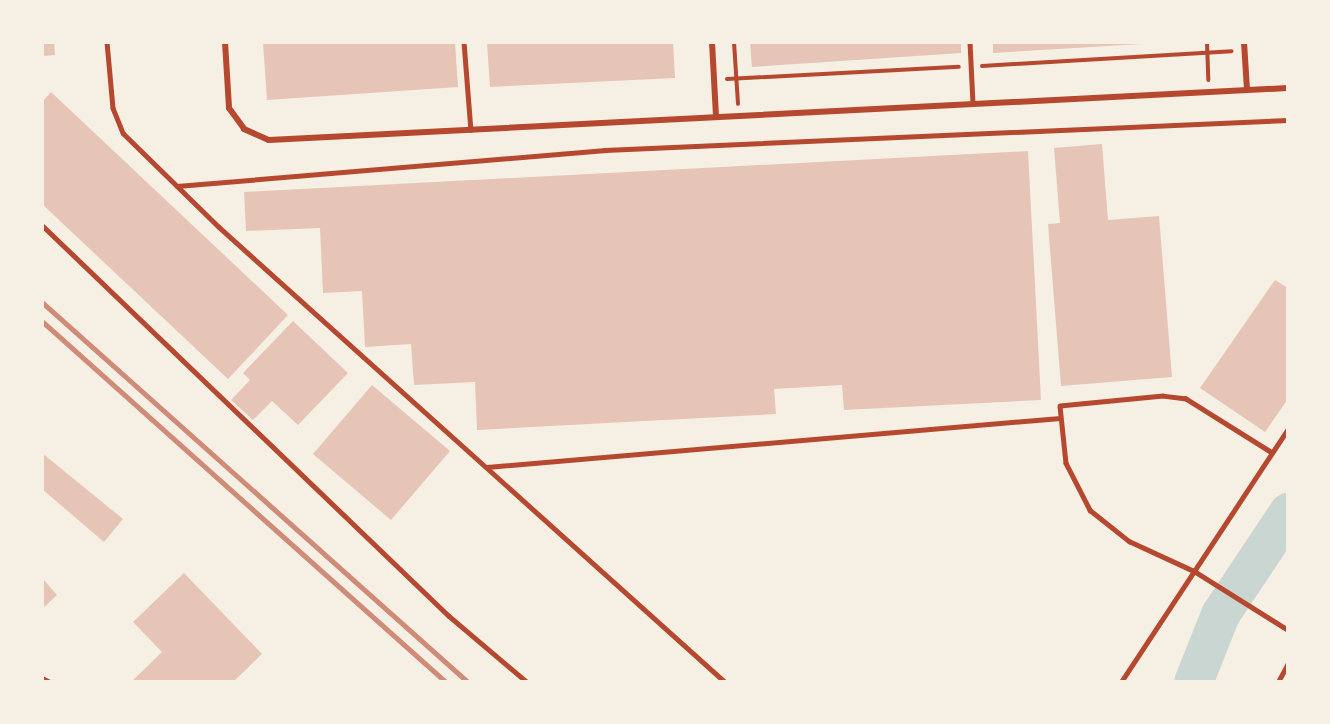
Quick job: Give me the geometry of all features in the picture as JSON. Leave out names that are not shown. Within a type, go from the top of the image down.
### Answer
[{"type":"street","points":[[225,42],[229,108],[244,129],[269,140],[1288,88]]},
{"type":"street","points":[[711,42],[716,117]]},
{"type":"street","points":[[1244,42],[1247,90]]},
{"type":"lane","points":[[107,42],[113,108],[123,133],[177,186],[725,682]]},
{"type":"lane","points":[[464,42],[471,130]]},
{"type":"lane","points":[[970,42],[973,104]]},
{"type":"lane","points":[[177,186],[605,150],[1288,120]]},
{"type":"lane","points":[[42,225],[449,616],[527,682]]},
{"type":"lane","points":[[1272,453],[1186,399],[1163,396],[1060,406],[1066,463],[1090,510],[1129,541],[1194,571],[1288,630]]},
{"type":"lane","points":[[487,466],[1060,418]]},
{"type":"lane","points":[[1121,682],[1288,429]]},
{"type":"lane","points":[[1278,682],[1288,663]]},
{"type":"lane","points":[[42,678],[50,682]]},
{"type":"path","points":[[734,42],[740,116]]},
{"type":"path","points":[[1207,42],[1209,92]]},
{"type":"building","points":[[42,42],[54,42],[55,55],[42,56]]},
{"type":"building","points":[[263,42],[455,42],[458,87],[267,100]]},
{"type":"building","points":[[487,42],[673,42],[675,78],[490,87]]},
{"type":"building","points":[[750,42],[961,42],[961,53],[752,67]]},
{"type":"building","points":[[993,42],[1141,42],[1141,44],[993,53]]},
{"type":"building","points":[[51,92],[288,315],[228,379],[42,204],[42,102]]},
{"type":"building","points":[[1102,144],[1108,220],[1159,216],[1172,377],[1061,386],[1048,224],[1060,223],[1054,148]]},
{"type":"building","points":[[1028,151],[1041,400],[844,410],[842,385],[774,389],[776,414],[477,430],[475,382],[414,385],[411,344],[365,347],[362,291],[323,293],[320,228],[246,231],[244,192]]},
{"type":"building","points":[[1275,280],[1288,288],[1288,399],[1265,432],[1200,388]]},
{"type":"building","points":[[293,321],[348,373],[298,425],[272,401],[253,420],[231,400],[250,380],[243,373]]},
{"type":"building","points":[[372,385],[450,451],[391,520],[313,454]]},
{"type":"building","points":[[42,453],[123,519],[104,542],[42,489]]},
{"type":"building","points":[[184,573],[262,654],[233,682],[131,682],[162,652],[133,622]]},
{"type":"building","points":[[42,578],[57,595],[42,609]]},
{"type":"waterway","points":[[1193,682],[1220,614],[1288,512]]},
{"type":"railway","points":[[42,302],[468,682]]},
{"type":"railway","points":[[42,321],[446,682]]}]
